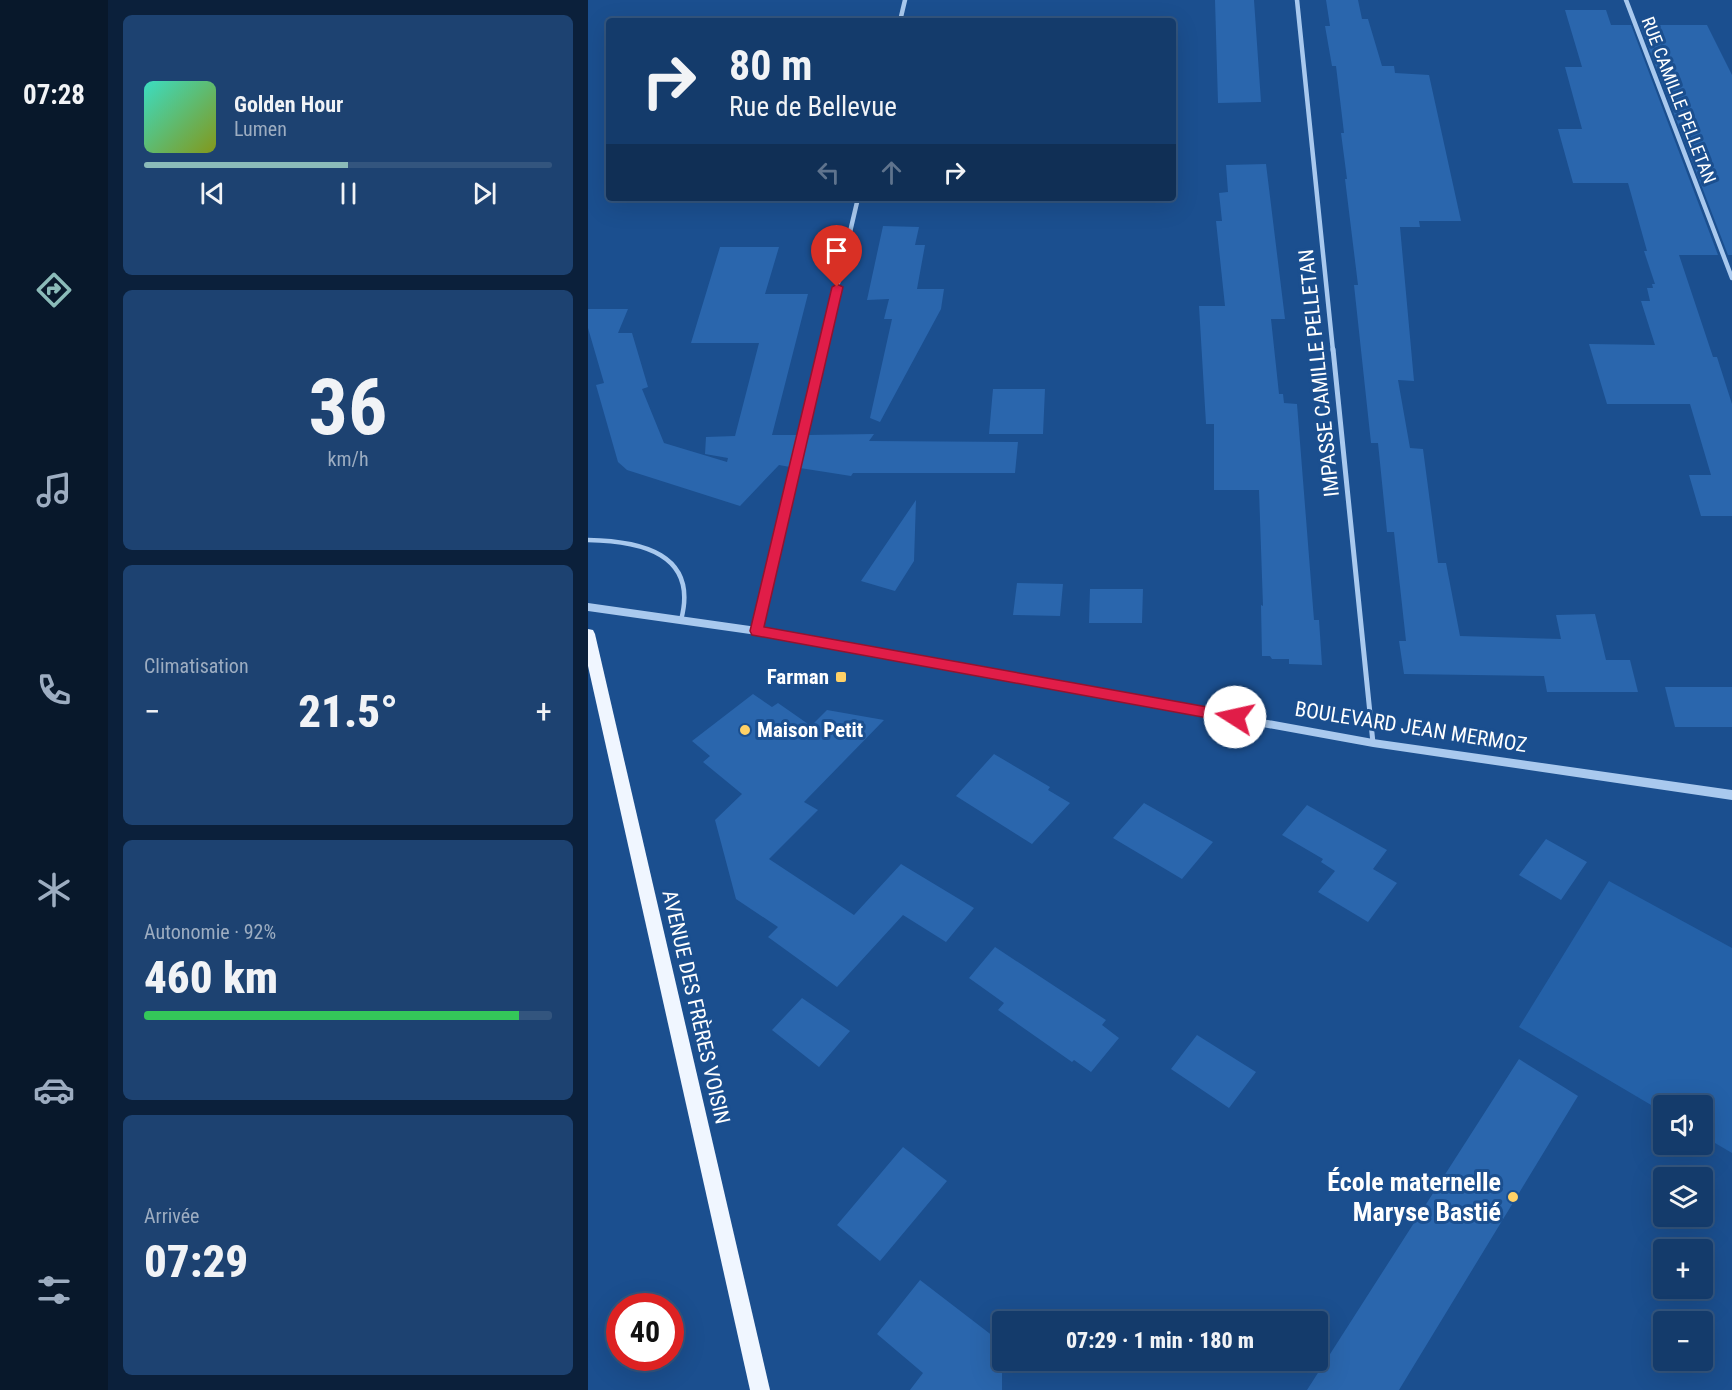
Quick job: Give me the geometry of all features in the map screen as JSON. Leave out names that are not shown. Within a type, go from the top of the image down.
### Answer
[{"type":"main road","name":"AVENUE DES FRÈRES VOISIN","points":[[588,634],[594,686],[760,1390]]},
{"type":"street","points":[[901,18],[905,0]]},
{"type":"street","name":"IMPASSE CAMILLE PELLETAN","points":[[1297,0],[1373,743]]},
{"type":"street","name":"RUE CAMILLE PELLETAN","points":[[1626,0],[1732,278]]},
{"type":"street","points":[[757,631],[857,201]]},
{"type":"street","name":"BOULEVARD JEAN MERMOZ","points":[[588,607],[757,631],[1373,743],[1732,795]]},
{"type":"lane","points":[[588,540],[634,543],[661,554],[680,572],[687,595],[681,621]]},
{"type":"shaded area","points":[[1609,881],[1732,948],[1732,1153],[1713,1142],[1713,1095],[1653,1095],[1653,1106],[1519,1027]]},
{"type":"building","points":[[1215,0],[1254,0],[1261,102],[1218,103]]},
{"type":"building","points":[[1326,0],[1358,0],[1362,19],[1368,19],[1382,66],[1394,66],[1395,73],[1429,75],[1461,221],[1419,221],[1420,227],[1400,227],[1414,381],[1398,380],[1410,448],[1423,449],[1438,563],[1446,563],[1460,636],[1561,639],[1556,615],[1595,614],[1606,660],[1630,660],[1638,692],[1547,692],[1544,676],[1404,674],[1399,641],[1406,641],[1394,532],[1387,532],[1378,443],[1371,443],[1354,285],[1358,285],[1345,179],[1347,179],[1341,133],[1344,133],[1336,66],[1332,66],[1325,26],[1330,26]]},
{"type":"building","points":[[1565,10],[1606,10],[1611,25],[1631,25],[1718,255],[1679,255],[1713,357],[1717,357],[1732,404],[1732,516],[1701,516],[1689,475],[1711,475],[1690,404],[1607,404],[1589,344],[1655,345],[1641,301],[1650,301],[1647,288],[1653,288],[1652,284],[1655,284],[1644,251],[1647,251],[1628,183],[1573,183],[1558,129],[1582,129],[1565,67],[1582,67]]},
{"type":"building","points":[[1640,25],[1707,25],[1732,75],[1732,255],[1728,255]]},
{"type":"building","points":[[1266,164],[1285,319],[1271,319],[1279,394],[1283,394],[1284,403],[1297,404],[1314,620],[1319,620],[1322,665],[1289,664],[1289,659],[1272,659],[1270,656],[1262,656],[1261,605],[1263,606],[1259,490],[1214,490],[1214,424],[1206,424],[1199,306],[1225,306],[1216,221],[1222,221],[1219,193],[1228,192],[1226,165]]},
{"type":"building","points":[[883,226],[919,227],[915,245],[925,245],[917,289],[944,289],[941,309],[880,422],[870,418],[892,319],[884,319],[889,299],[867,300]]},
{"type":"building","points":[[720,247],[779,247],[765,294],[808,294],[772,435],[798,435],[790,467],[779,465],[740,506],[627,470],[618,462],[596,385],[604,383],[588,328],[588,309],[628,309],[618,333],[632,333],[648,387],[642,389],[664,443],[727,462],[728,458],[705,454],[706,437],[735,436],[759,343],[691,343]]},
{"type":"building","points":[[993,389],[1045,389],[1043,434],[989,434]]},
{"type":"building","points":[[874,434],[869,441],[1018,442],[1015,473],[853,473],[851,476],[800,468],[808,435]]},
{"type":"building","points":[[916,500],[914,561],[895,591],[861,581]]},
{"type":"building","points":[[1017,583],[1063,584],[1060,616],[1013,615]]},
{"type":"building","points":[[1090,589],[1143,589],[1142,623],[1089,623]]},
{"type":"building","points":[[1665,687],[1732,687],[1732,727],[1675,727]]},
{"type":"building","points":[[753,694],[772,707],[778,703],[811,726],[827,710],[884,720],[804,802],[818,810],[769,859],[854,915],[901,864],[974,908],[946,942],[903,915],[837,987],[768,937],[778,927],[736,899],[715,820],[742,794],[703,762],[710,756],[692,741]]},
{"type":"building","points":[[994,754],[1050,787],[1048,790],[1070,803],[1032,844],[956,796]]},
{"type":"building","points":[[1144,803],[1213,842],[1182,879],[1113,838]]},
{"type":"building","points":[[1307,805],[1387,850],[1373,869],[1397,883],[1368,922],[1318,892],[1335,871],[1321,862],[1323,859],[1282,835]]},
{"type":"building","points":[[1546,839],[1587,862],[1561,900],[1519,875]]},
{"type":"building","points":[[995,947],[1106,1020],[1102,1025],[1119,1038],[1091,1072],[1074,1060],[1072,1062],[998,1010],[1004,1003],[969,978]]},
{"type":"building","points":[[802,998],[850,1031],[819,1067],[772,1030]]},
{"type":"building","points":[[1197,1035],[1256,1072],[1229,1108],[1171,1069]]},
{"type":"building","points":[[1519,1059],[1578,1096],[1399,1390],[1307,1390],[1319,1371],[1328,1371],[1328,1357]]},
{"type":"building","points":[[903,1147],[947,1181],[880,1261],[837,1225]]},
{"type":"building","points":[[920,1280],[992,1335],[992,1371],[1002,1371],[1002,1390],[910,1390],[923,1373],[877,1334]]},
{"type":"place","name":"Farman","points":[[841,677]]},
{"type":"place","name":"Maison Petit","points":[[745,730]]},
{"type":"place","name":"École maternelle Maryse Bastié","points":[[1513,1197]]},
{"type":"route","points":[[837,287],[757,631],[1235,717]]}]
